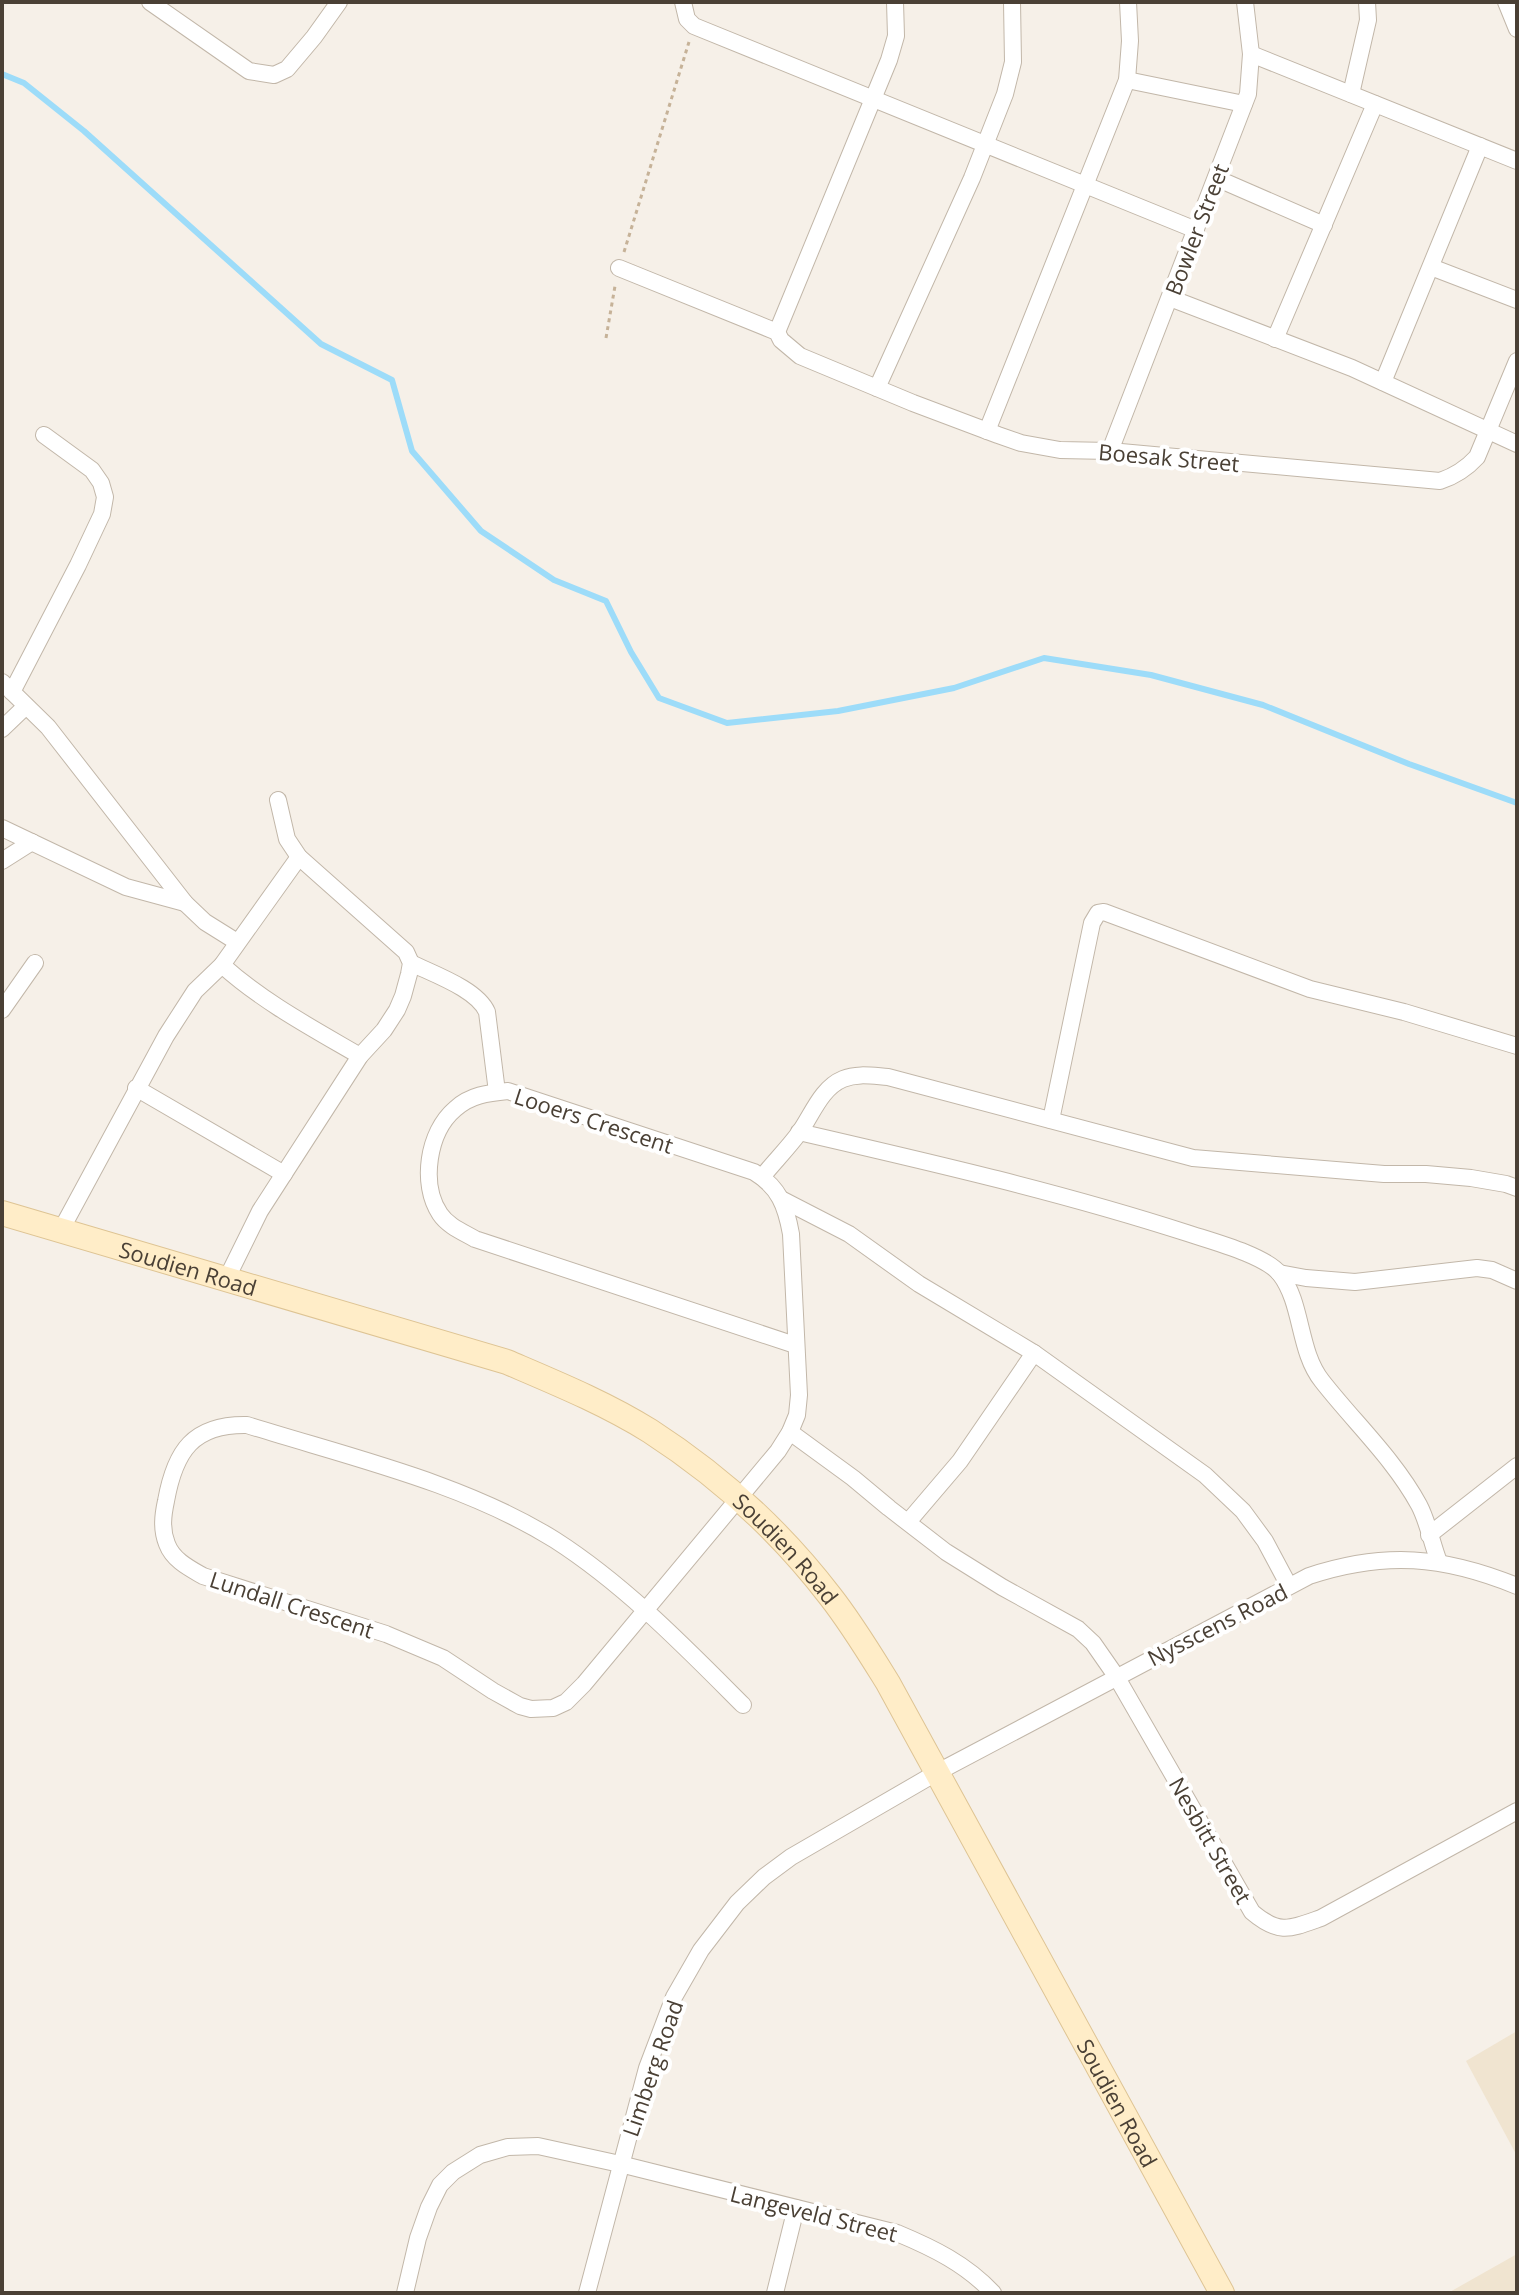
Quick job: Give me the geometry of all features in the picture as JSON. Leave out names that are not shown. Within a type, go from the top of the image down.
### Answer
[{"type":"street","points":[[150,2],[249,71],[274,75],[287,69],[339,2]]},
{"type":"street","points":[[683,2],[687,19],[694,26],[1196,230]]},
{"type":"street","points":[[777,332],[889,60],[896,36],[895,2]]},
{"type":"street","points":[[877,388],[931,271],[1005,94],[1013,62],[1012,2]]},
{"type":"street","points":[[987,431],[1127,80],[1130,41],[1128,2]]},
{"type":"street","name":"Bowler Street","points":[[1110,451],[1248,94],[1251,54],[1245,2]]},
{"type":"street","points":[[1351,94],[1368,20],[1367,2]]},
{"type":"street","points":[[1506,2],[1517,29]]},
{"type":"street","points":[[1251,54],[1517,161]]},
{"type":"street","points":[[1127,80],[1244,104]]},
{"type":"street","points":[[1275,339],[1375,104]]},
{"type":"street","points":[[1383,382],[1480,146]]},
{"type":"street","points":[[1216,178],[1324,225]]},
{"type":"street","points":[[1431,267],[1517,300]]},
{"type":"street","name":"Boesak Street","points":[[619,268],[777,332],[781,340],[800,356],[877,388],[1021,443],[1060,450],[1110,451],[1440,481],[1467,468],[1477,457],[1517,361]]},
{"type":"street","points":[[1170,298],[1352,368],[1517,444]]},
{"type":"street","points":[[44,435],[92,470],[101,483],[105,497],[102,514],[78,565],[7,687],[48,727],[185,903],[205,922],[237,942]]},
{"type":"street","points":[[2,729],[26,706]]},
{"type":"street","points":[[227,1278],[260,1211],[360,1056],[384,1030],[397,1010],[411,963],[406,952],[299,857],[287,839],[278,800]]},
{"type":"street","points":[[2,828],[126,887],[185,903]]},
{"type":"street","points":[[2,861],[32,842]]},
{"type":"street","points":[[61,1230],[166,1036],[195,991],[222,965],[299,857]]},
{"type":"street","points":[[1051,1120],[1088,938],[1094,917],[1104,912],[1310,989],[1404,1012],[1517,1046]]},
{"type":"street","points":[[2,1010],[35,963]]},
{"type":"street","points":[[411,963],[470,993],[483,1004],[487,1012],[497,1092]]},
{"type":"street","points":[[222,965],[271,1004],[360,1056]]},
{"type":"street","points":[[762,1177],[829,1089],[841,1080],[857,1075],[888,1077],[1193,1158],[1384,1174],[1456,1176],[1517,1188]]},
{"type":"street","points":[[136,1088],[284,1174]]},
{"type":"street","name":"Looers Crescent","points":[[783,1200],[773,1187],[754,1172],[508,1091],[471,1098],[454,1109],[432,1145],[429,1168],[430,1190],[439,1213],[450,1225],[475,1239],[795,1345]]},
{"type":"street","points":[[799,1132],[1116,1210],[1244,1252],[1279,1273],[1355,1282],[1477,1268],[1492,1270],[1517,1281]]},
{"type":"street","points":[[738,1498],[778,1451],[797,1415],[799,1395],[791,1234],[783,1200]]},
{"type":"street","points":[[783,1200],[849,1234],[919,1284],[1034,1353],[1128,1418],[1215,1484],[1243,1511],[1265,1541],[1289,1586]]},
{"type":"street","name":"Soudien Road","points":[[2,1213],[494,1358],[565,1387],[649,1431],[738,1498],[785,1543],[830,1596],[888,1683],[1222,2293]]},
{"type":"street","points":[[1279,1273],[1292,1299],[1309,1358],[1319,1378],[1378,1446],[1419,1506],[1439,1562]]},
{"type":"street","points":[[908,1522],[960,1461],[1034,1353]]},
{"type":"street","name":"Lundall Crescent","points":[[646,1610],[606,1575],[553,1539],[491,1506],[407,1474],[247,1425],[225,1425],[203,1433],[177,1460],[170,1478],[162,1522],[167,1544],[180,1562],[203,1576],[401,1640],[443,1658],[493,1691],[531,1709],[553,1708],[566,1702],[584,1684],[646,1610],[738,1498]]},
{"type":"street","name":"Nesbitt Street","points":[[790,1432],[946,1552],[1078,1629],[1093,1643],[1116,1676],[1252,1912],[1276,1929],[1291,1929],[1321,1918],[1515,1817]]},
{"type":"street","points":[[1429,1535],[1517,1466]]},
{"type":"street","name":"Nysscens Road","points":[[936,1773],[1289,1586],[1340,1565],[1396,1558],[1439,1562],[1480,1571],[1517,1586]]},
{"type":"street","points":[[646,1610],[743,1705]]},
{"type":"street","name":"Limberg Road","points":[[587,2293],[647,2068],[674,1997],[701,1950],[737,1903],[764,1877],[791,1857],[936,1773]]},
{"type":"street","name":"Langeveld Street","points":[[405,2293],[418,2238],[440,2185],[453,2172],[480,2155],[508,2147],[538,2146],[897,2233],[960,2264],[993,2293]]},
{"type":"street","points":[[775,2293],[796,2208]]},
{"type":"path","points":[[606,338],[619,268],[694,26]]},
{"type":"shaded area","points":[[1517,2031],[1517,2156],[1466,2061]]},
{"type":"shaded area","points":[[1517,2254],[1517,2293],[1448,2293]]},
{"type":"waterway","points":[[2,74],[24,83],[84,131],[321,344],[392,380],[412,451],[481,531],[554,580],[606,601],[631,652],[659,698],[727,723],[838,711],[954,688],[1044,658],[1151,675],[1263,705],[1409,764],[1517,803]]}]
